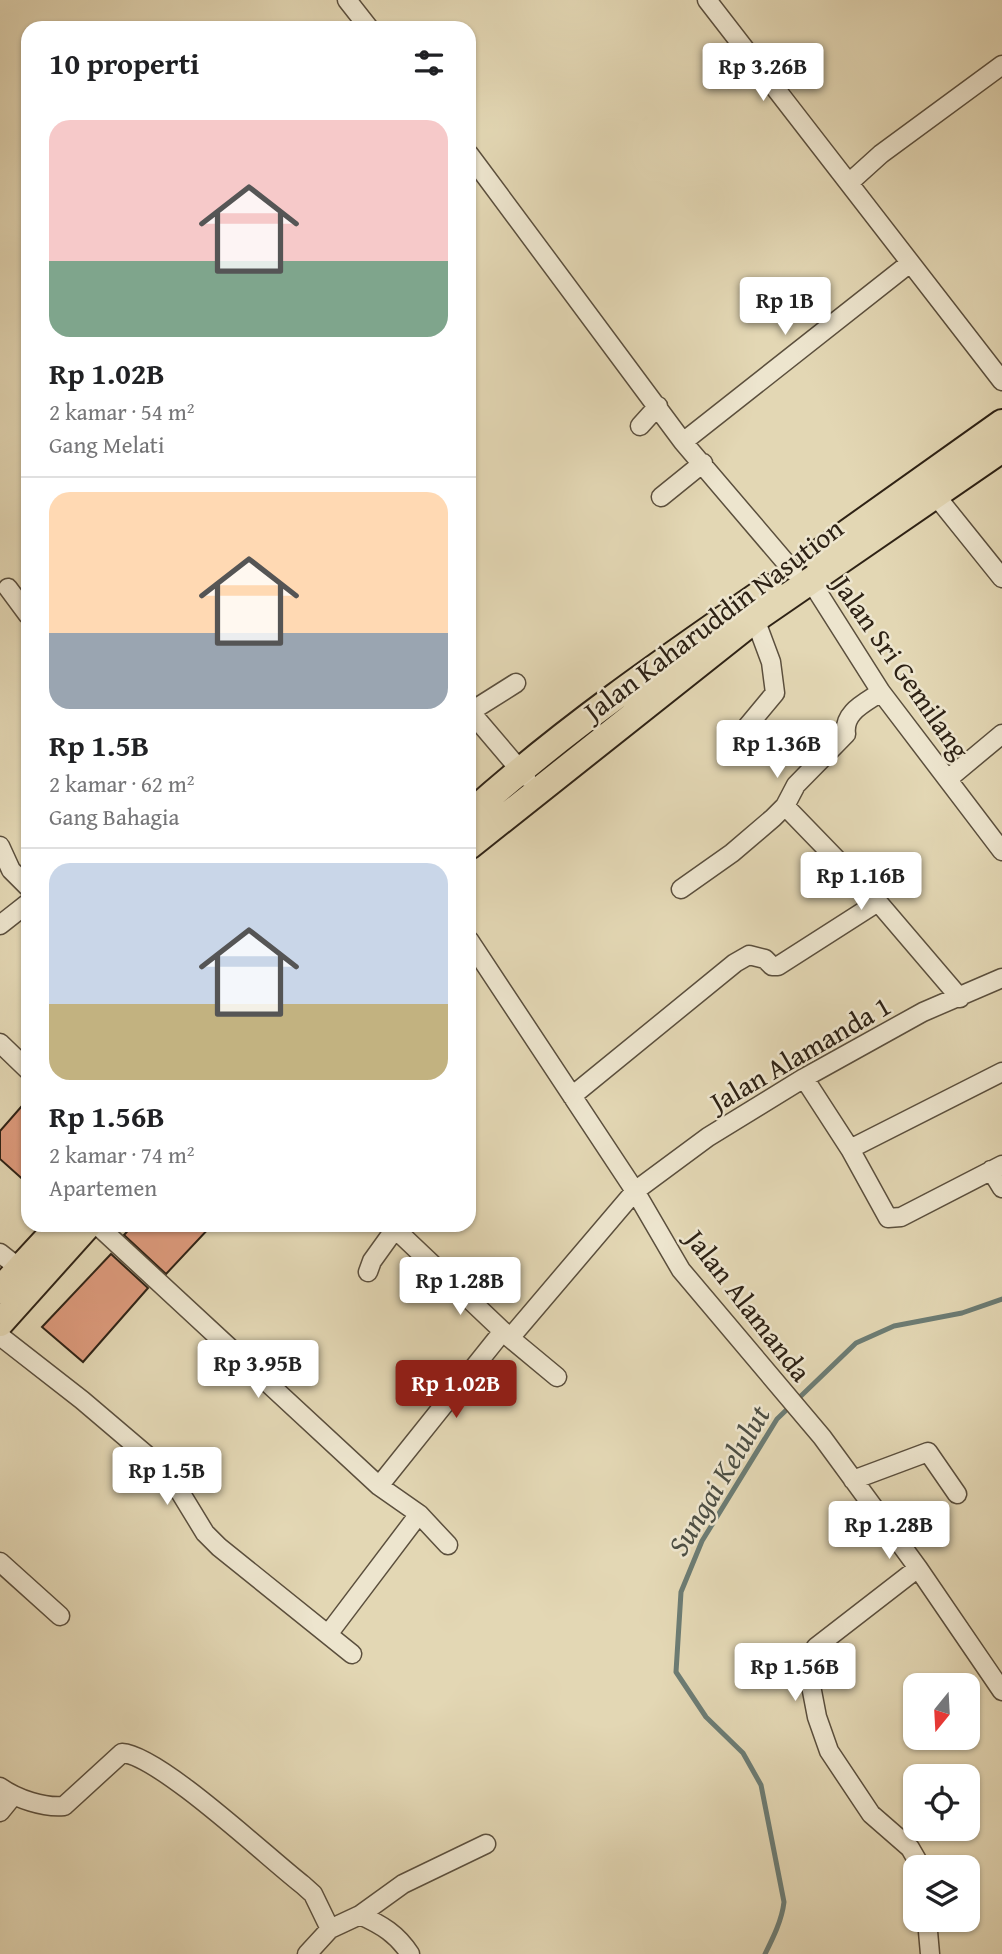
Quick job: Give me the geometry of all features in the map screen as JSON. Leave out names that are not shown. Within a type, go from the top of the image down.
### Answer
[{"type":"highway","name":"Jalan Kaharuddin Nasution","points":[[476,841],[755,619],[802,576],[1002,423]]},
{"type":"highway","name":"Jalan Kaharuddin Nasution","points":[[476,809],[519,769],[673,654],[936,496],[1002,449]]},
{"type":"highway","points":[[0,1290],[9,1261],[50,1232]]},
{"type":"highway","points":[[0,1323],[82,1232]]},
{"type":"street","points":[[347,0],[364,21]]},
{"type":"street","points":[[707,0],[1002,381]]},
{"type":"street","points":[[850,182],[881,154],[1002,65]]},
{"type":"street","name":"Jalan Sri Gemilang","points":[[476,163],[683,442],[802,576],[881,692],[1002,851]]},
{"type":"street","points":[[683,442],[910,263]]},
{"type":"street","points":[[640,426],[658,406]]},
{"type":"street","points":[[661,497],[703,463]]},
{"type":"street","points":[[936,496],[1002,578]]},
{"type":"street","points":[[8,588],[21,606]]},
{"type":"street","points":[[736,740],[775,693],[771,662],[755,619]]},
{"type":"street","points":[[476,707],[516,683]]},
{"type":"street","points":[[681,889],[732,853],[785,806],[796,785],[846,734],[845,724],[852,712],[881,692]]},
{"type":"street","points":[[476,718],[539,793]]},
{"type":"street","points":[[948,779],[1002,734]]},
{"type":"street","points":[[785,806],[878,902],[960,998]]},
{"type":"street","points":[[0,846],[11,870],[21,880]]},
{"type":"street","points":[[572,1096],[734,963],[749,955],[778,966],[878,902]]},
{"type":"street","points":[[0,925],[21,908]]},
{"type":"street","name":"Jalan Alamanda","points":[[476,951],[635,1191],[681,1270],[853,1480],[918,1568],[1002,1692]]},
{"type":"street","name":"Jalan Alamanda 1","points":[[379,1486],[506,1334],[635,1191],[708,1137],[804,1078],[923,1012],[1002,978]]},
{"type":"street","points":[[0,1043],[21,1063]]},
{"type":"street","points":[[849,1149],[1002,1072]]},
{"type":"street","points":[[804,1078],[849,1149],[885,1214],[891,1219],[901,1217],[997,1168],[1002,1188]]},
{"type":"street","points":[[105,1232],[379,1486],[419,1514],[448,1545]]},
{"type":"street","points":[[368,1272],[390,1232]]},
{"type":"street","points":[[398,1232],[506,1334],[557,1377]]},
{"type":"street","points":[[0,1336],[82,1399],[169,1474],[193,1515],[212,1540],[352,1654]]},
{"type":"street","points":[[853,1480],[928,1452],[957,1494]]},
{"type":"street","points":[[329,1633],[419,1514]]},
{"type":"street","points":[[0,1562],[60,1616]]},
{"type":"street","points":[[914,1855],[910,1848],[871,1814],[829,1751],[817,1717],[807,1665],[816,1647],[918,1568]]},
{"type":"street","points":[[0,1812],[7,1792],[56,1807],[64,1806],[122,1753],[131,1754],[166,1774],[303,1885],[313,1894],[330,1929]]},
{"type":"street","points":[[307,1954],[330,1929],[360,1915],[403,1884],[486,1844]]},
{"type":"street","points":[[360,1915],[381,1924],[397,1936],[410,1954]]},
{"type":"street","points":[[928,1932],[930,1954]]},
{"type":"building","points":[[21,1107],[21,1178],[0,1159],[0,1131]]},
{"type":"building","points":[[127,1232],[205,1232],[166,1274],[124,1235]]},
{"type":"building","points":[[111,1254],[148,1288],[83,1362],[42,1327]]},
{"type":"waterway","name":"Sungai Kelulut","points":[[765,1954],[779,1922],[784,1902],[761,1785],[743,1753],[706,1717],[676,1672],[681,1592],[702,1541],[777,1419],[856,1343],[894,1326],[962,1313],[1002,1299]]}]
